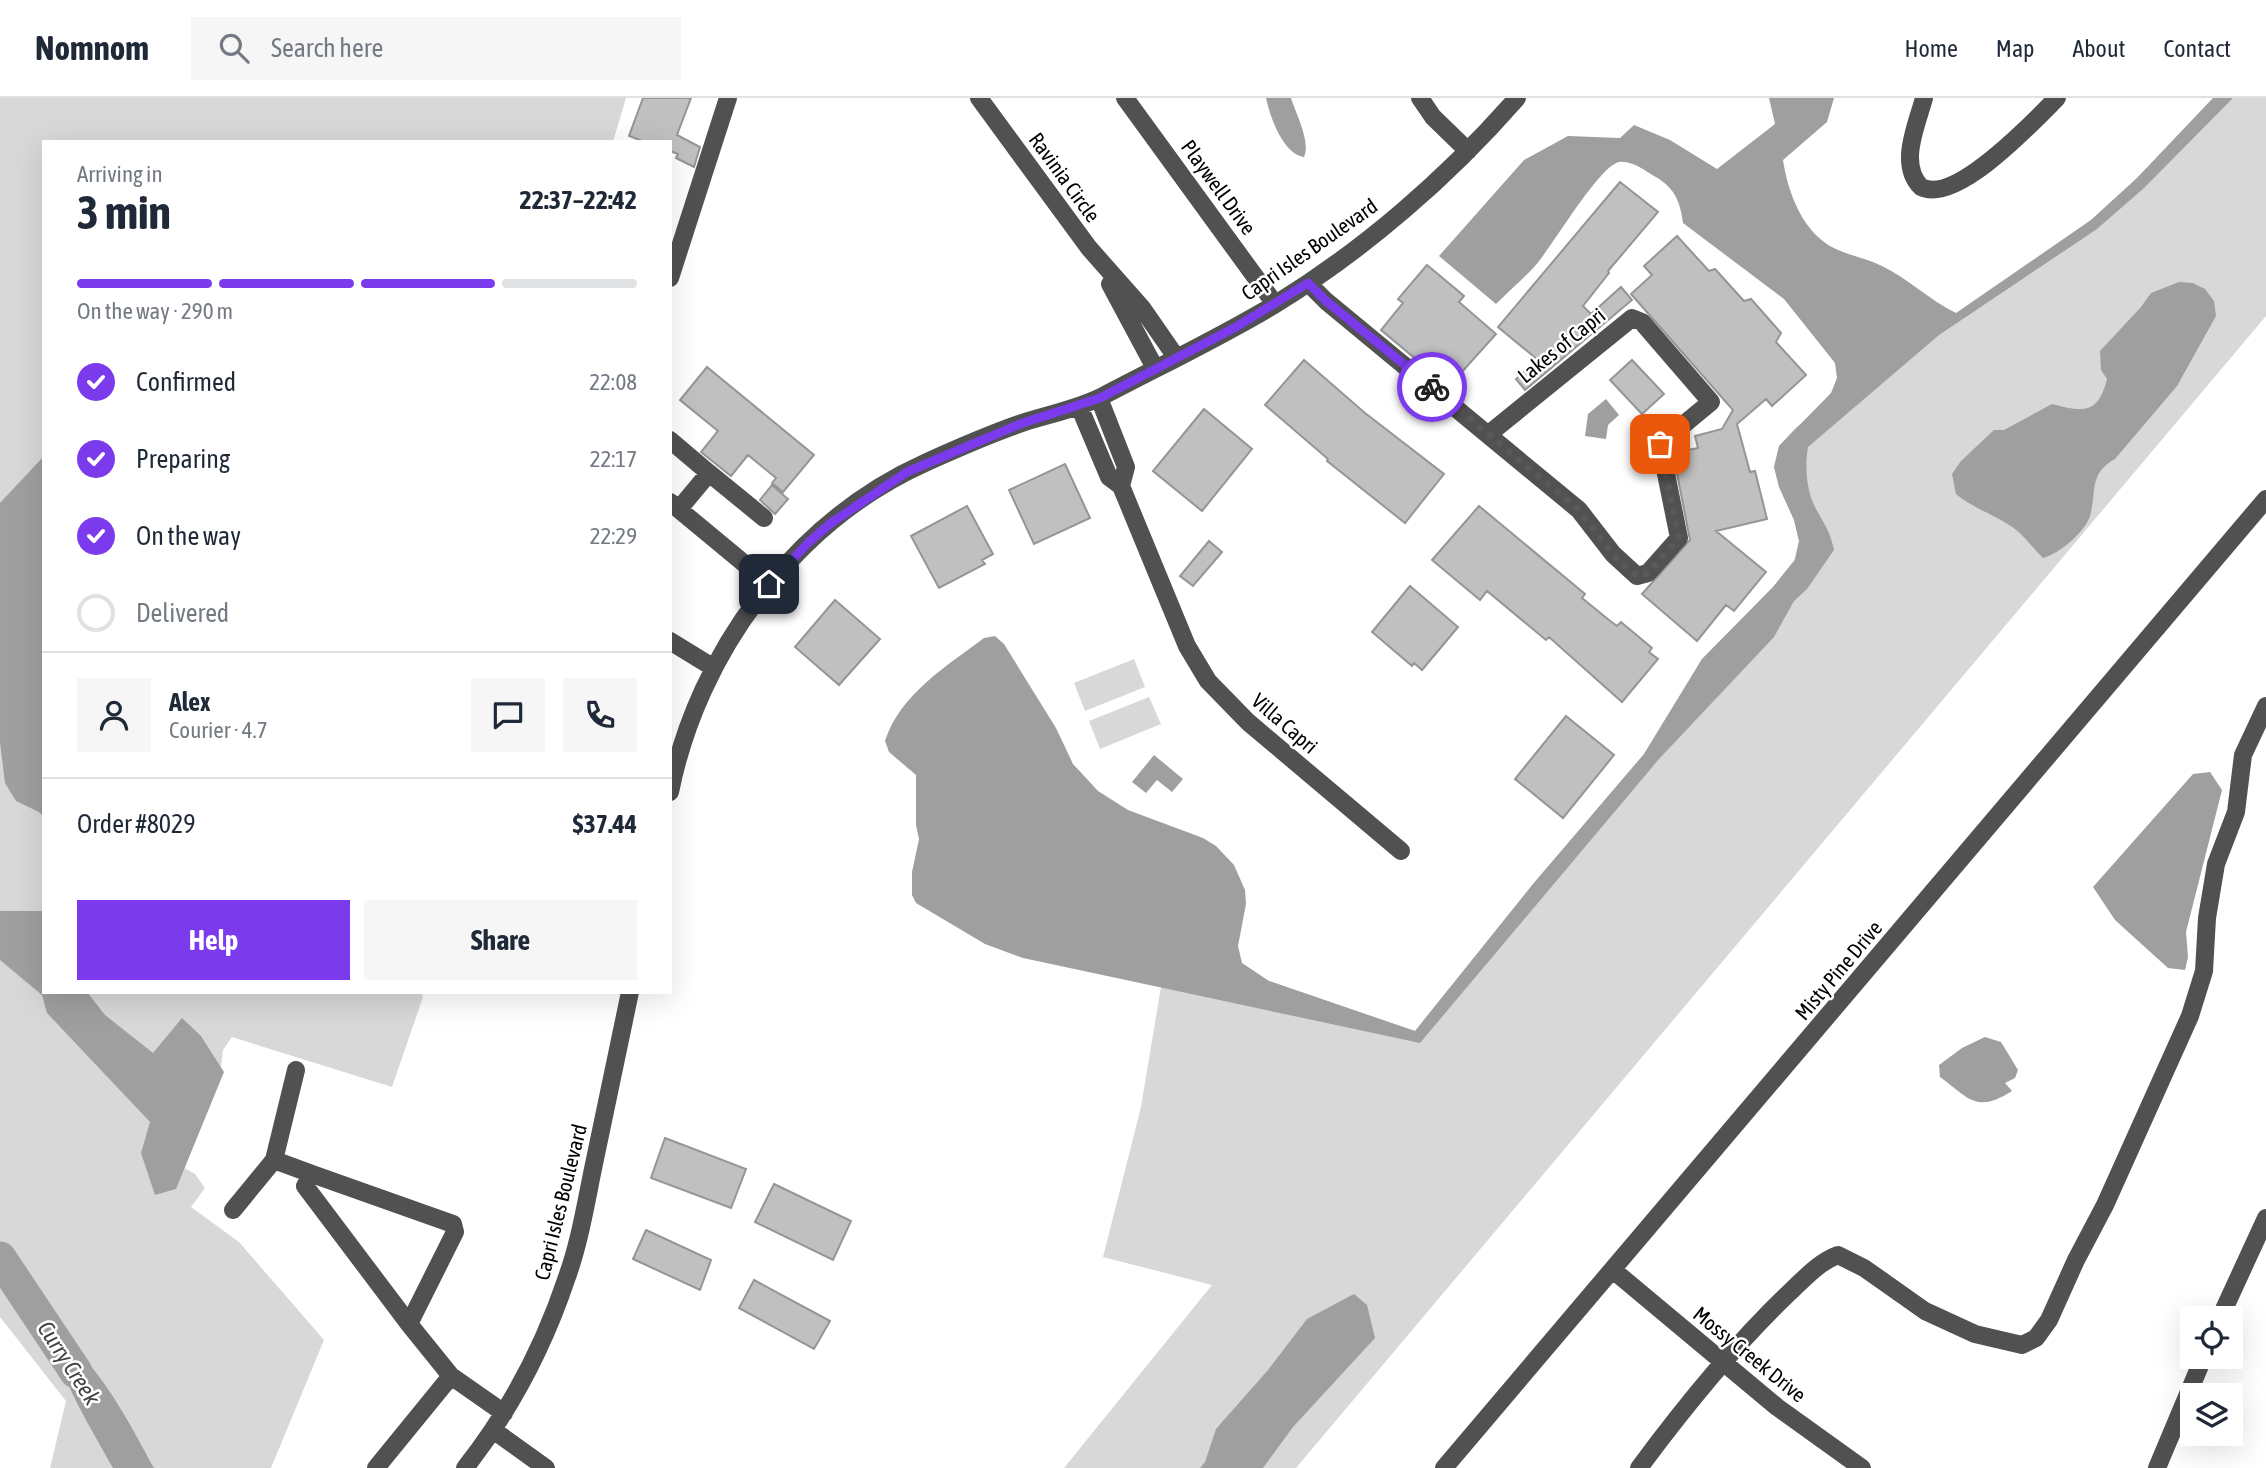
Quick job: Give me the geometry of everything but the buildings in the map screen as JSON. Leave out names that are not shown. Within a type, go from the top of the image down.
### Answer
[{"type":"street","points":[[672,272],[728,98]]},
{"type":"street","name":"Ravinia Circle","points":[[979,98],[1089,248],[1142,308],[1176,357]]},
{"type":"street","name":"Playwell Drive","points":[[1125,98],[1275,304]]},
{"type":"street","points":[[1420,98],[1433,117],[1468,150]]},
{"type":"street","name":"Capri Isles Boulevard","points":[[672,782],[689,726],[714,668],[744,618],[769,584],[831,523],[907,472],[1020,424],[1100,398],[1275,304],[1308,283],[1387,222],[1468,150],[1517,98]]},
{"type":"street","points":[[1924,98],[1913,139],[1910,170],[1921,187],[1936,191],[1955,186],[1972,175],[2057,98]]},
{"type":"street","name":"Ravinia Circle","points":[[1089,248],[1155,368]]},
{"type":"street","name":"Lakes of Capri","points":[[1308,283],[1326,301],[1490,433],[1579,510],[1613,555],[1641,577],[1648,573],[1679,538],[1660,444],[1711,402],[1642,322],[1632,318],[1490,433]]},
{"type":"street","points":[[1079,405],[1109,477],[1121,486],[1126,467],[1100,398]]},
{"type":"street","points":[[672,442],[764,518]]},
{"type":"street","points":[[709,473],[674,506],[769,584]]},
{"type":"street","name":"Villa Capri","points":[[1121,486],[1195,662],[1226,702],[1401,852]]},
{"type":"street","name":"Misty Pine Drive","points":[[1444,1468],[2266,499]]},
{"type":"street","points":[[672,642],[714,668]]},
{"type":"street","points":[[1639,1468],[1667,1430],[1778,1304],[1827,1259],[1838,1255],[1864,1268],[1925,1311],[1975,1335],[2022,1345],[2036,1338],[2049,1320],[2105,1205],[2190,1016],[2204,971],[2207,918],[2216,864],[2236,812],[2244,755],[2266,706]]},
{"type":"street","name":"Capri Isles Boulevard","points":[[465,1468],[504,1413],[541,1343],[575,1254],[630,994]]},
{"type":"street","points":[[233,1210],[274,1160],[296,1070]]},
{"type":"street","points":[[274,1160],[453,1224],[455,1232],[409,1324]]},
{"type":"street","points":[[312,1174],[305,1186],[409,1324],[451,1376],[504,1413]]},
{"type":"street","points":[[2225,1306],[2266,1217]]},
{"type":"street","name":"Mossy Creek Drive","points":[[1614,1270],[1777,1407],[1862,1468]]},
{"type":"street","points":[[2157,1468],[2199,1369]]},
{"type":"street","points":[[376,1468],[451,1376]]},
{"type":"street","points":[[493,1430],[546,1468]]},
{"type":"shaded area","points":[[0,98],[626,98],[614,140],[42,140],[42,994],[421,994],[423,997],[392,1087],[232,1037],[223,1050],[220,1076],[181,1166],[195,1174],[205,1188],[191,1207],[239,1242],[324,1340],[271,1468],[50,1468],[66,1401],[0,1317]]},
{"type":"shaded area","points":[[2213,98],[2266,98],[2266,316],[1296,1468],[1064,1468],[1212,1285],[1103,1257],[1141,1107],[1161,987],[1269,981],[1415,1031],[1533,884],[1644,754],[1702,659],[1773,587],[1794,560],[1799,541],[1774,467],[1779,446],[1795,428],[2091,220],[2137,178]]},
{"type":"shaded area","points":[[1134,659],[1145,687],[1085,711],[1074,683]]},
{"type":"shaded area","points":[[1149,697],[1161,724],[1100,749],[1089,721]]},
{"type":"water","points":[[1266,98],[1291,98],[1306,144],[1304,157],[1284,142],[1274,124]]},
{"type":"water","points":[[1769,98],[1834,98],[1827,122],[1783,160],[1793,199],[1814,233],[1836,249],[1892,271],[1956,313],[2091,220],[2137,178],[2213,98],[2233,98],[2144,188],[2097,229],[1939,335],[1808,447],[1806,468],[1809,491],[1834,550],[1807,589],[1794,601],[1774,637],[1659,759],[1420,1043],[1023,958],[985,944],[916,903],[912,895],[912,872],[919,839],[916,825],[916,775],[889,752],[885,741],[902,709],[926,682],[984,638],[995,636],[1004,644],[1056,728],[1073,764],[1098,791],[1128,810],[1203,838],[1216,846],[1234,865],[1245,890],[1246,904],[1238,946],[1242,963],[1269,981],[1415,1031],[1533,884],[1644,754],[1702,659],[1773,587],[1795,560],[1799,541],[1774,467],[1779,446],[1831,393],[1837,378],[1835,363],[1784,299],[1683,223],[1678,201],[1671,190],[1661,180],[1628,162],[1619,162],[1610,167],[1588,192],[1535,266],[1496,304],[1439,256],[1524,160],[1568,136],[1620,138],[1634,125],[1670,140],[1717,169],[1775,124]]},
{"type":"water","points":[[2179,282],[2193,283],[2205,289],[2214,301],[2216,316],[2177,386],[2097,477],[2090,516],[2071,542],[2043,558],[2015,529],[1956,494],[1952,474],[1961,461],[1994,430],[2004,430],[2052,404],[2072,409],[2094,405],[2107,379],[2101,370],[2100,351],[2151,293]]},
{"type":"water","points":[[1606,399],[1619,415],[1608,425],[1606,439],[1585,436],[1588,414]]},
{"type":"water","points":[[42,458],[42,815],[16,801],[5,783],[0,742],[0,503]]},
{"type":"water","points":[[1154,755],[1183,779],[1172,792],[1157,780],[1146,793],[1132,782]]},
{"type":"water","points":[[2210,772],[2222,790],[2186,932],[2188,957],[2185,970],[2168,968],[2115,920],[2093,887],[2193,774]]},
{"type":"water","points":[[0,911],[42,911],[42,994],[89,994],[105,1015],[153,1053],[182,1018],[201,1036],[224,1072],[176,1189],[155,1195],[141,1153],[150,1122],[47,1013],[42,995],[0,960]]},
{"type":"water","points":[[1985,1037],[2001,1042],[2018,1070],[2015,1078],[2005,1083],[2012,1091],[2000,1098],[1981,1102],[1966,1097],[1940,1077],[1939,1065],[1962,1048]]},
{"type":"water","points":[[1354,1294],[1367,1305],[1375,1338],[1293,1427],[1263,1468],[1200,1468],[1205,1462],[1216,1429],[1268,1370],[1307,1319]]},
{"type":"water","points":[[50,1335],[66,1343],[96,1372],[123,1412],[154,1468],[113,1468],[69,1387]]},
{"type":"waterway","name":"Curry Creek","points":[[0,1258],[76,1372]]},
{"type":"way so far","points":[[1432,387],[1579,510],[1613,555],[1641,577],[1648,573],[1679,538],[1660,444]]},
{"type":"route","points":[[769,584],[831,523],[907,472],[1020,424],[1100,398],[1236,327],[1308,283],[1326,301],[1432,387]]}]
